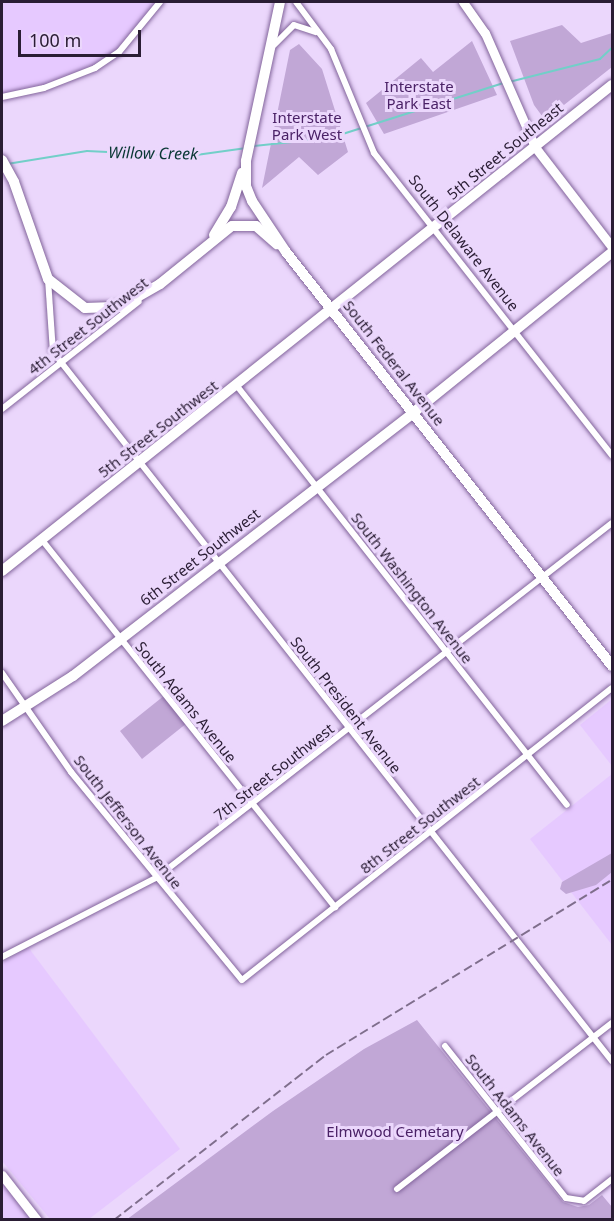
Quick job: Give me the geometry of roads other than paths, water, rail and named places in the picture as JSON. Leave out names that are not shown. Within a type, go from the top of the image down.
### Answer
[{"type":"main road","points":[[272,47],[280,2]]},
{"type":"main road","points":[[463,2],[485,33],[535,147],[612,247]]},
{"type":"main road","name":"South Federal Avenue","points":[[272,47],[246,161],[246,186],[252,201],[286,252],[612,666]]},
{"type":"main road","name":"5th Street Southeast","points":[[333,309],[612,85]]},
{"type":"main road","points":[[2,160],[14,182],[48,279],[72,302],[85,309],[103,310],[120,307],[160,284],[207,246],[239,224],[256,226],[286,252]]},
{"type":"main road","points":[[207,246],[231,207],[246,161]]},
{"type":"main road","name":"6th Street Southwest","points":[[2,721],[29,707],[219,562],[414,412],[612,252]]},
{"type":"main road","name":"5th Street Southwest","points":[[2,571],[333,309]]},
{"type":"main road","points":[[2,1175],[37,1220]]},
{"type":"street","points":[[2,97],[44,88],[95,68],[119,52],[160,2]]},
{"type":"street","name":"South Delaware Avenue","points":[[296,2],[340,68],[367,143],[432,229],[612,455]]},
{"type":"street","points":[[272,47],[294,25],[310,27],[319,34]]},
{"type":"street","points":[[48,279],[53,352],[62,363]]},
{"type":"street","name":"4th Street Southwest","points":[[2,409],[160,284]]},
{"type":"street","name":"South President Avenue","points":[[62,363],[348,729],[612,1061]]},
{"type":"street","name":"South Washington Avenue","points":[[237,386],[567,804]]},
{"type":"street","name":"7th Street Southwest","points":[[2,957],[156,878],[448,654],[612,523]]},
{"type":"street","name":"South Adams Avenue","points":[[42,540],[335,907]]},
{"type":"street","name":"South Jefferson Avenue","points":[[2,673],[29,707],[71,772],[242,980]]},
{"type":"street","name":"8th Street Southwest","points":[[242,980],[612,688]]},
{"type":"street","points":[[397,1189],[612,1023]]},
{"type":"street","name":"South Adams Avenue","points":[[445,1046],[566,1198],[584,1201],[612,1179]]},
{"type":"waterway","name":"Willow Creek","points":[[509,82],[600,59],[612,48]]},
{"type":"waterway","name":"Willow Creek","points":[[254,146],[330,138],[503,83]]},
{"type":"waterway","name":"Willow Creek","points":[[7,164],[87,151],[189,156],[246,148]]},
{"type":"railway","points":[[114,1220],[326,1055],[612,880]]},
{"type":"park label","name":"Interstate Park East","points":[[419,94]]},
{"type":"park label","name":"Interstate Park West","points":[[307,126]]},
{"type":"park label","name":"Elmwood Cemetary","points":[[395,1132]]}]
